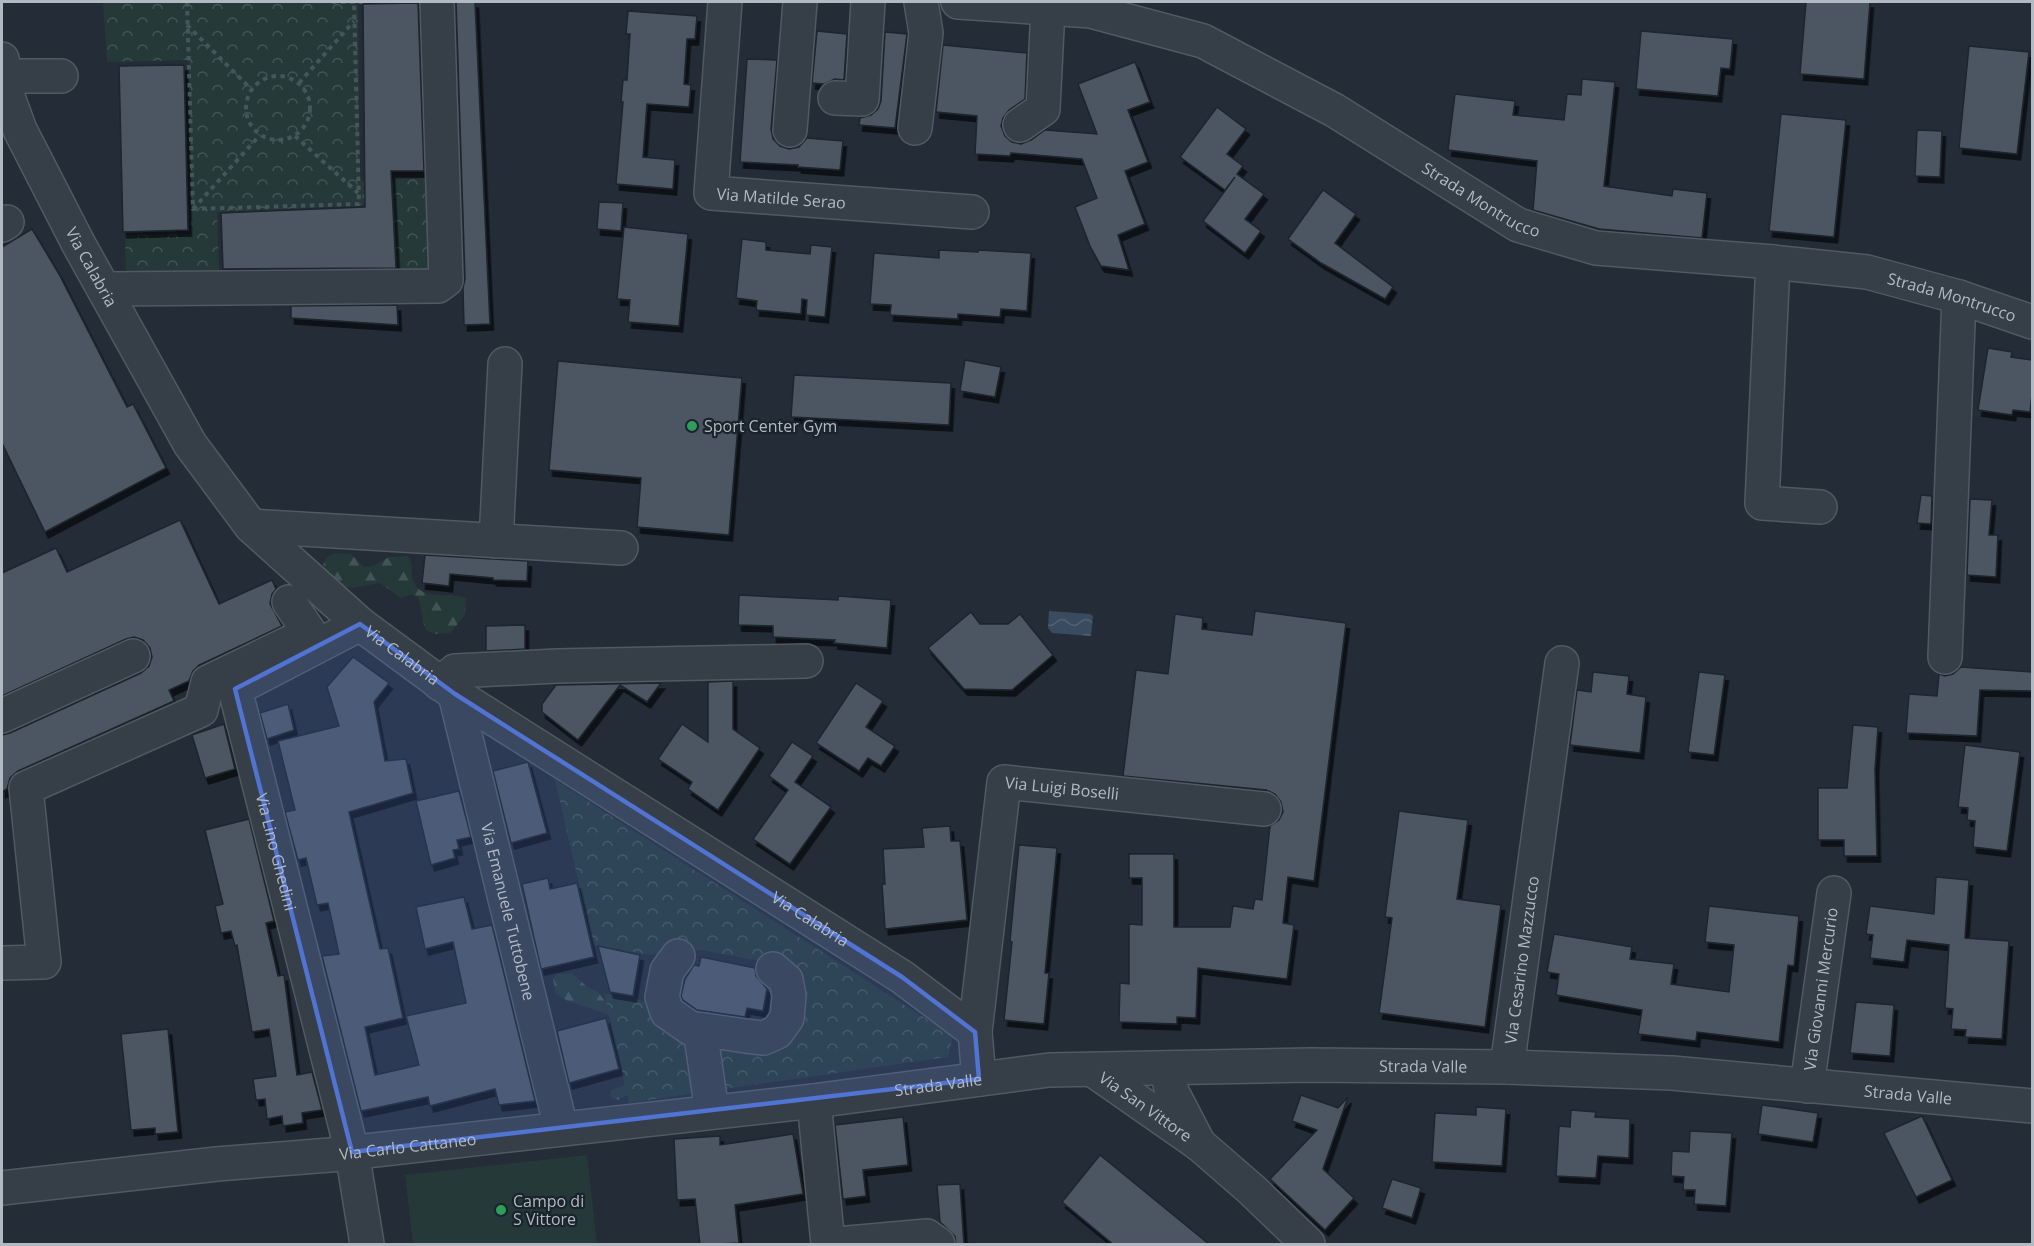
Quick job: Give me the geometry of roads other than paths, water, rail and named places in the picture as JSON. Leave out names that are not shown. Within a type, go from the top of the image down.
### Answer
[{"type":"street","points":[[104,289],[438,286],[446,280],[437,2]]},
{"type":"street","name":"Via Matilde Serao","points":[[725,2],[711,193],[972,212]]},
{"type":"street","points":[[790,130],[800,2]]},
{"type":"street","points":[[835,98],[862,99],[868,2]]},
{"type":"street","points":[[915,128],[926,33],[921,2]]},
{"type":"street","name":"Strada Montrucco","points":[[958,2],[1091,11],[1203,41],[1334,110],[1518,225],[1596,248],[1773,261],[1867,272],[1959,297],[2032,322]]},
{"type":"street","points":[[1020,125],[1043,109],[1048,8]]},
{"type":"street","points":[[3,67],[61,76]]},
{"type":"street","name":"Via Calabria","points":[[3,67],[9,100],[20,130],[104,289],[190,444],[251,526],[360,624],[447,689],[902,977],[975,1032]]},
{"type":"street","points":[[1773,261],[1762,503],[1820,507]]},
{"type":"street","points":[[1945,657],[1959,297]]},
{"type":"street","points":[[496,541],[505,364]]},
{"type":"street","points":[[251,526],[621,548]]},
{"type":"street","points":[[2,963],[44,962],[26,788],[201,710],[208,682],[310,633],[289,602]]},
{"type":"street","name":"Via Lino Ghedini","points":[[352,1152],[235,689],[360,624]]},
{"type":"street","points":[[2,716],[132,656]]},
{"type":"street","points":[[447,689],[455,671],[557,666],[806,661]]},
{"type":"street","name":"Via Cesarino Mazzucco","points":[[1507,1067],[1562,663]]},
{"type":"street","name":"Via Emanuele Tuttobene","points":[[447,689],[561,1128]]},
{"type":"street","name":"Via Luigi Boselli","points":[[975,1032],[1004,782],[1264,809]]},
{"type":"street","name":"Via Giovanni Mercurio","points":[[1807,1086],[1834,893]]},
{"type":"street","points":[[662,971],[662,997],[667,1012],[690,1028],[765,1038],[777,1032],[787,1018],[789,996],[786,980],[773,969]]},
{"type":"street","points":[[704,1030],[702,1043],[712,1112]]},
{"type":"street","points":[[975,1032],[980,1079]]},
{"type":"street","name":"Strada Valle","points":[[814,1101],[1049,1070],[1311,1065],[1507,1067],[1672,1073],[2032,1106]]},
{"type":"street","name":"Via San Vittore","points":[[1166,1068],[1172,1092],[1199,1144]]},
{"type":"street","name":"Via San Vittore","points":[[1093,1070],[1199,1144],[1252,1190],[1308,1245]]},
{"type":"street","points":[[814,1101],[828,1245]]},
{"type":"street","name":"Via Carlo Cattaneo","points":[[2,1188],[814,1101]]},
{"type":"street","points":[[352,1152],[367,1245]]},
{"type":"street","points":[[837,1245],[927,1236],[938,1245]]},
{"type":"water","points":[[1049,611],[1090,614],[1093,616],[1091,636],[1052,633],[1048,628]]},
{"type":"place","name":"Sport Center Gym","points":[[692,426]]},
{"type":"place","name":"Campo di S Vittore","points":[[501,1210]]}]
